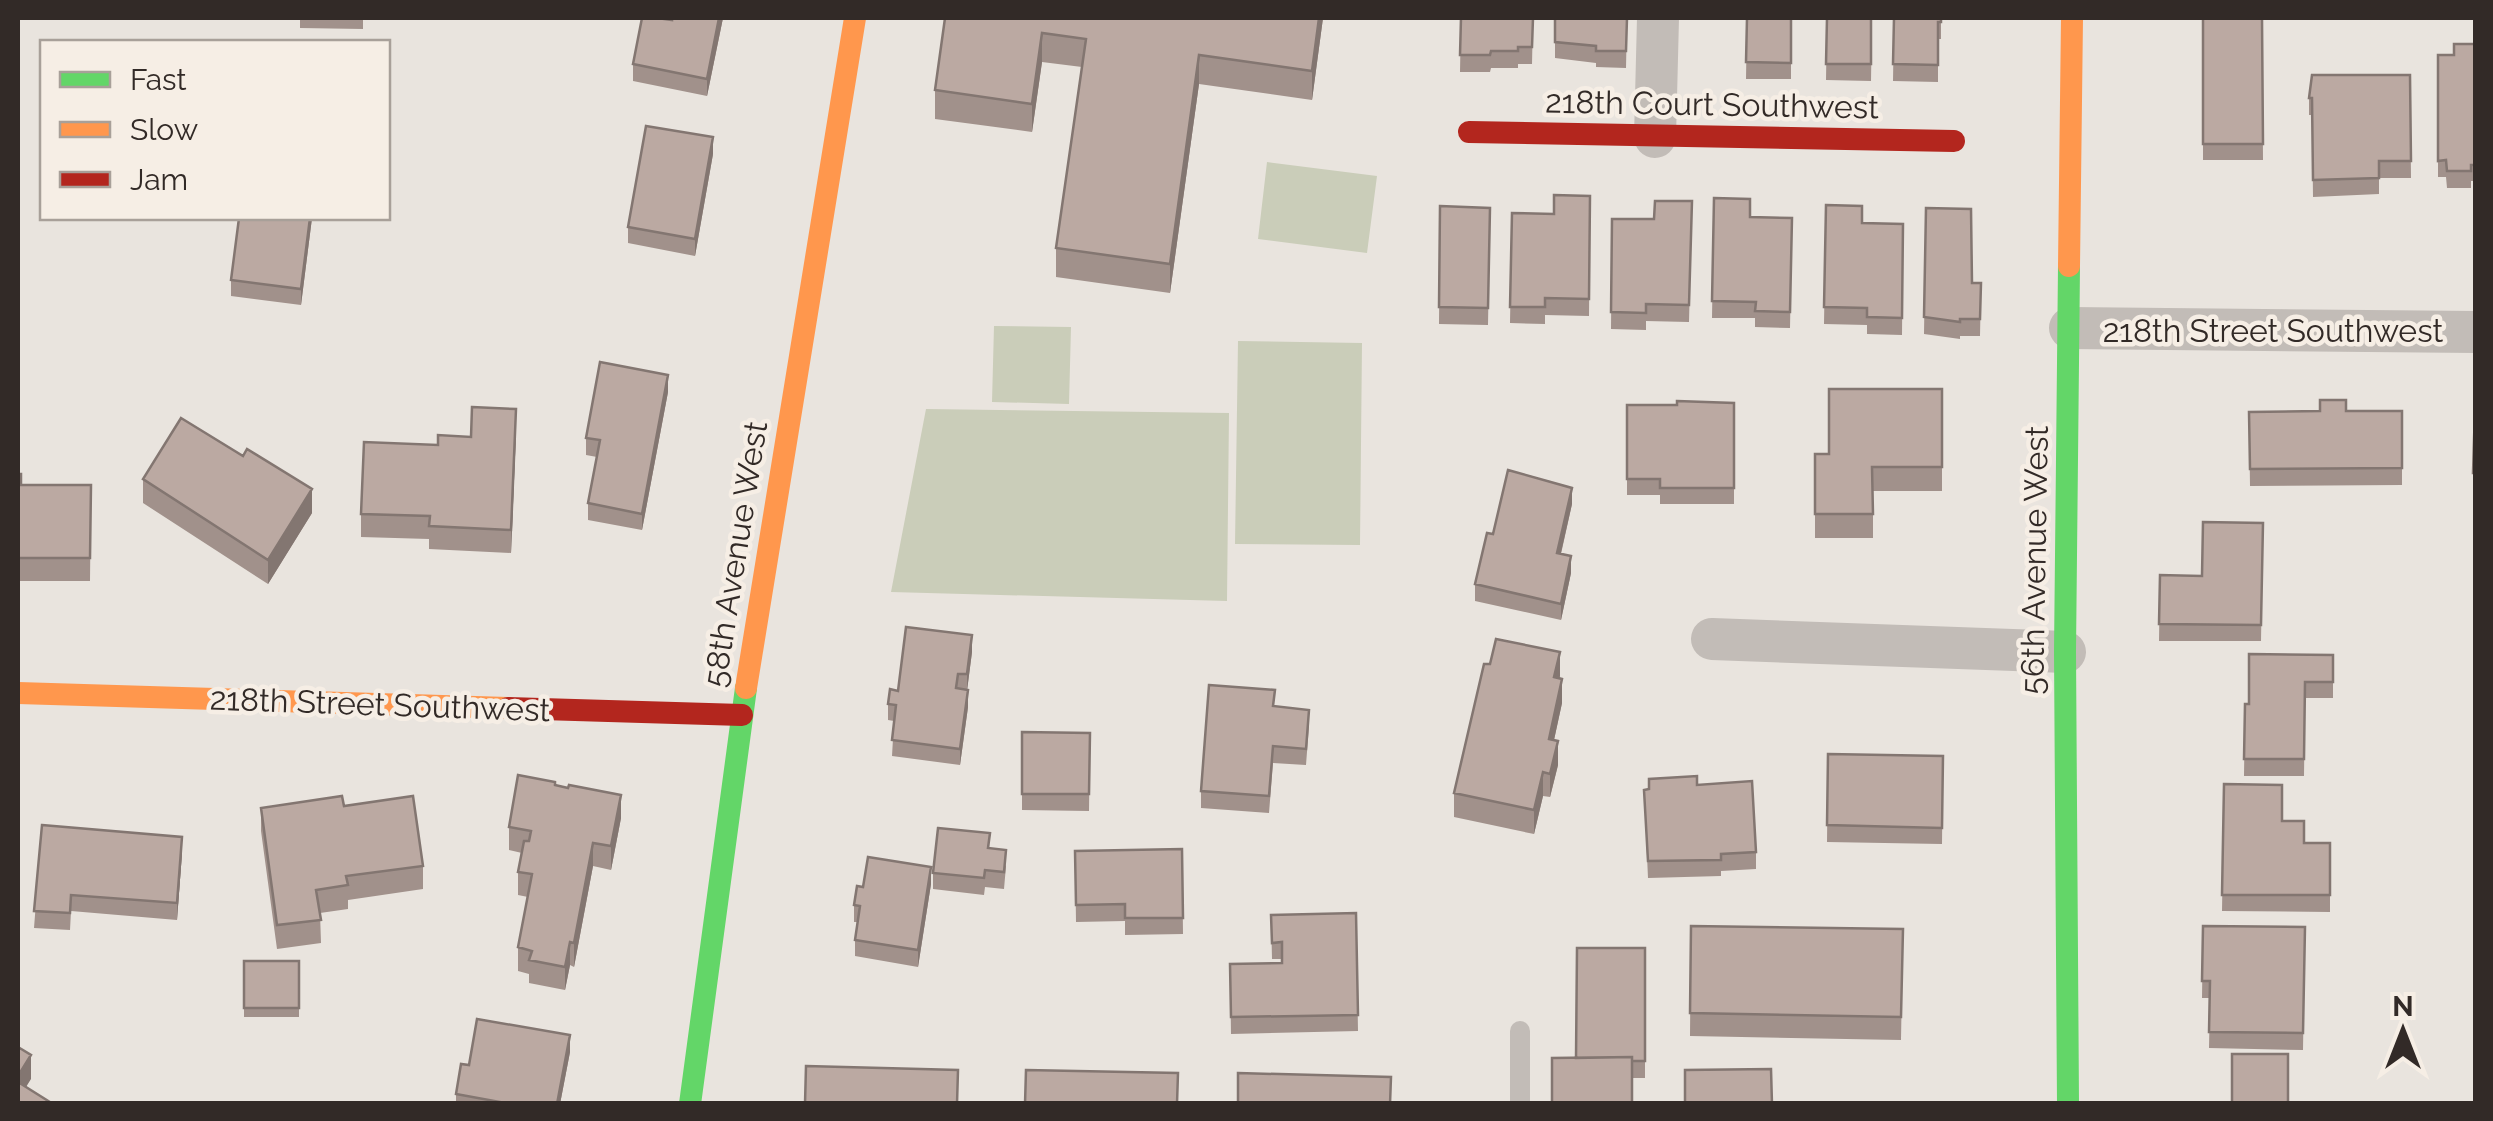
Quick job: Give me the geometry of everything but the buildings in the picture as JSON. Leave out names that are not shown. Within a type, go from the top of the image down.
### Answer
[{"type":"street","name":"58th Avenue West","points":[[690,1104],[742,715],[856,18]]},
{"type":"street","points":[[1655,136],[1658,18]]},
{"type":"street","name":"56th Avenue West","points":[[2068,1104],[2065,652],[2072,18]]},
{"type":"street","name":"218th Court Southwest","points":[[1468,132],[1954,142]]},
{"type":"street","name":"218th Street Southwest","points":[[2070,328],[2476,332]]},
{"type":"street","points":[[1712,639],[2065,652]]},
{"type":"street","name":"218th Street Southwest","points":[[18,694],[742,715]]},
{"type":"lane","points":[[1520,1031],[1520,1104]]},
{"type":"green space","points":[[1267,162],[1377,176],[1367,253],[1258,239]]},
{"type":"green space","points":[[994,326],[1071,327],[1069,404],[992,402]]},
{"type":"green space","points":[[1238,341],[1362,343],[1360,545],[1235,544]]},
{"type":"green space","points":[[926,409],[1229,413],[1227,601],[891,592]]},
{"type":"traffic: fast","points":[[2068,1104],[2065,652],[2069,266]]},
{"type":"traffic: fast","points":[[690,1104],[746,688]]},
{"type":"traffic: slow","points":[[746,688],[855,18]]},
{"type":"traffic: slow","points":[[2069,266],[2072,18]]},
{"type":"traffic: slow","points":[[18,693],[508,708]]},
{"type":"traffic: jam","points":[[1469,132],[1954,141]]},
{"type":"traffic: jam","points":[[508,708],[742,715]]}]
